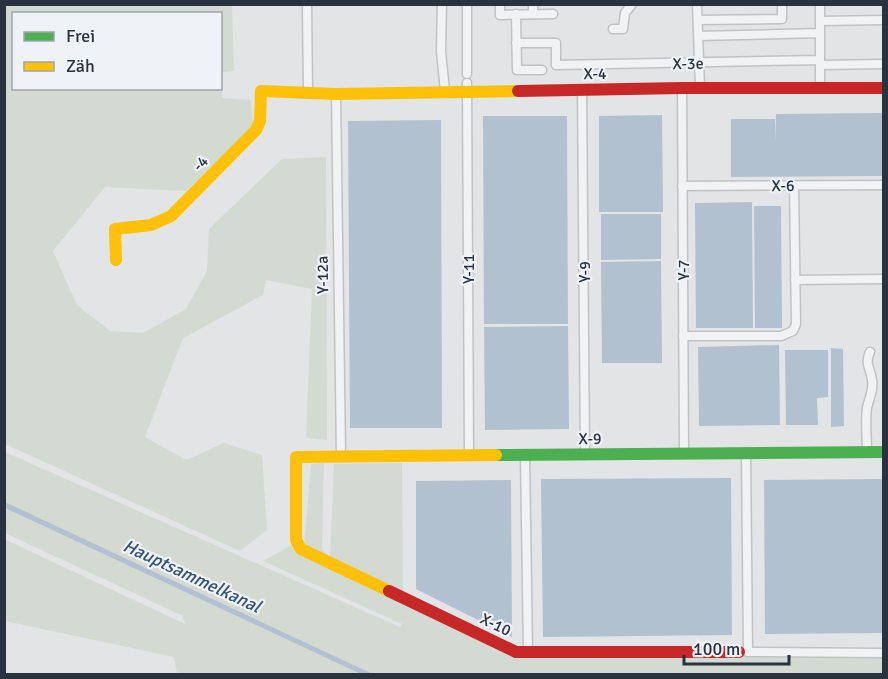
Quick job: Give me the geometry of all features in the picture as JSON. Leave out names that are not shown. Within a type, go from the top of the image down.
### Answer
[{"type":"street","points":[[307,4],[308,93]]},
{"type":"street","points":[[442,4],[441,51],[445,91]]},
{"type":"street","name":"Y-11","points":[[467,4],[469,455]]},
{"type":"street","points":[[500,4],[500,15],[516,14],[533,9],[553,14]]},
{"type":"street","points":[[613,29],[623,29],[625,13],[632,4]]},
{"type":"street","points":[[697,4],[700,88]]},
{"type":"street","points":[[698,20],[782,19],[782,4]]},
{"type":"street","points":[[820,4],[820,88]]},
{"type":"street","points":[[516,14],[517,70],[542,70]]},
{"type":"street","points":[[820,21],[884,20]]},
{"type":"street","points":[[698,36],[820,33]]},
{"type":"street","name":"X-3e","points":[[516,43],[556,43],[556,65],[699,62],[884,64]]},
{"type":"street","name":"X-4","points":[[308,93],[445,91],[467,83],[582,90],[884,88]]},
{"type":"street","name":"Y-7","points":[[682,88],[684,453]]},
{"type":"street","name":"Y-9","points":[[582,90],[585,454]]},
{"type":"street","name":"-4","points":[[116,260],[115,228],[153,226],[163,222],[256,130],[260,121],[261,91],[308,93]]},
{"type":"street","name":"Y-12a","points":[[336,94],[341,456]]},
{"type":"street","points":[[683,336],[781,336],[789,334],[796,324],[794,185]]},
{"type":"street","name":"X-6","points":[[682,186],[884,185]]},
{"type":"street","points":[[795,280],[884,279]]},
{"type":"street","points":[[867,452],[867,408],[872,395],[873,378],[867,368],[867,358],[870,352]]},
{"type":"street","name":"X-9","points":[[296,540],[296,457],[884,452]]},
{"type":"street","points":[[743,652],[746,453]]},
{"type":"street","points":[[525,455],[528,652]]},
{"type":"street","name":"X-10","points":[[296,540],[302,549],[516,652],[884,653]]},
{"type":"shaded area","points":[[5,5],[232,5],[234,71],[222,72],[222,12],[12,12],[12,90],[222,90],[222,98],[251,100],[253,127],[186,191],[105,187],[53,251],[77,305],[110,331],[143,333],[186,309],[207,271],[209,229],[282,159],[326,157],[327,440],[306,438],[312,289],[266,280],[263,295],[183,338],[145,437],[186,460],[224,443],[262,455],[267,530],[240,551],[5,444]]},
{"type":"shaded area","points":[[5,452],[400,627],[402,624],[263,561],[292,545],[304,547],[311,464],[324,463],[322,550],[330,556],[334,464],[402,463],[403,601],[516,657],[883,656],[883,674],[373,674],[5,502]]},
{"type":"shaded area","points":[[5,508],[362,674],[177,674],[174,657],[5,621],[4,539],[185,624],[183,616],[5,533]]},
{"type":"water","points":[[883,113],[883,176],[731,177],[731,119],[775,119],[775,142],[776,114]]},
{"type":"water","points":[[662,115],[663,212],[599,212],[599,116]]},
{"type":"water","points":[[483,116],[567,116],[568,324],[484,324]]},
{"type":"water","points":[[441,120],[442,428],[350,428],[348,121]]},
{"type":"water","points":[[752,202],[753,328],[696,328],[695,203]]},
{"type":"water","points":[[754,206],[781,206],[782,328],[755,328]]},
{"type":"water","points":[[601,214],[661,214],[661,259],[601,260]]},
{"type":"water","points":[[661,261],[662,363],[602,363],[601,262]]},
{"type":"water","points":[[568,326],[569,429],[485,430],[484,327]]},
{"type":"water","points":[[779,345],[780,425],[699,426],[698,347]]},
{"type":"water","points":[[831,348],[843,349],[844,426],[831,427]]},
{"type":"water","points":[[785,350],[828,350],[828,397],[817,398],[818,425],[786,425]]},
{"type":"water","points":[[731,478],[732,635],[543,637],[541,479]]},
{"type":"water","points":[[883,479],[883,633],[765,634],[764,480]]},
{"type":"water","points":[[511,480],[512,637],[416,589],[416,481]]},
{"type":"water","points":[[5,502],[373,674],[361,674],[5,508]]},
{"type":"traffic: fast","points":[[496,455],[884,452]]},
{"type":"traffic: slow","points":[[116,260],[115,229],[151,225],[171,216],[256,130],[260,121],[261,91],[336,94],[518,91]]},
{"type":"traffic: slow","points":[[389,591],[301,549],[296,540],[296,457],[496,455]]},
{"type":"traffic: jam","points":[[518,91],[884,88]]},
{"type":"traffic: jam","points":[[389,591],[516,652],[739,652]]},
{"type":"water label","name":"Hauptsammelkanal","points":[[192,576]]}]
